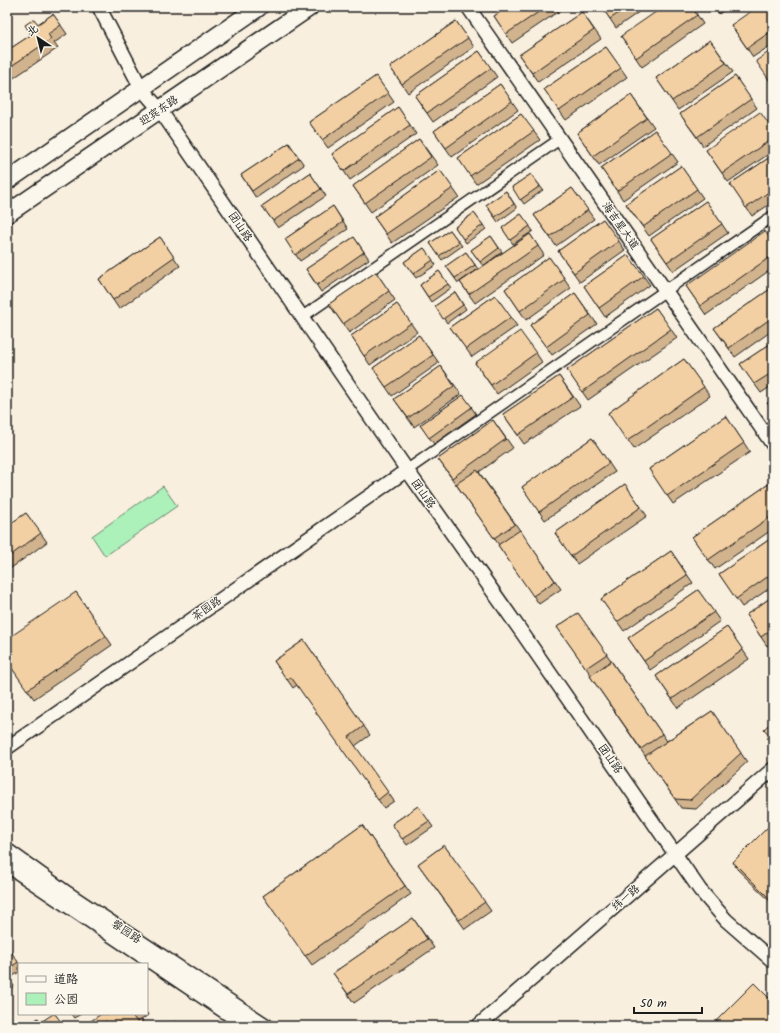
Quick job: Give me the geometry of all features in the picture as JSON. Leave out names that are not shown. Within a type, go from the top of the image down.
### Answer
[{"type":"highway","points":[[7,181],[259,7]]},
{"type":"highway","name":"迎宾东路","points":[[7,214],[310,7]]},
{"type":"street","name":"团山路","points":[[100,7],[141,88],[160,110],[407,470],[700,890],[726,920],[773,961]]},
{"type":"street","name":"海吉星大道","points":[[468,7],[773,444]]},
{"type":"street","points":[[302,317],[560,139]]},
{"type":"street","points":[[407,470],[773,216]]},
{"type":"street","name":"茶园路","points":[[7,748],[407,470]]},
{"type":"street","name":"纬一路","points":[[478,1026],[773,769]]},
{"type":"street","name":"蓉园路","points":[[7,850],[67,893],[267,1026]]},
{"type":"street","name":"蓉园路","points":[[7,865],[246,1026]]},
{"type":"green space","points":[[163,486],[177,506],[105,556],[92,536]]},
{"type":"building","points":[[508,7],[546,7],[506,34],[494,16]]},
{"type":"building","points":[[602,7],[627,7],[610,19]]},
{"type":"building","points":[[663,7],[692,7],[697,15],[636,58],[621,36]]},
{"type":"building","points":[[757,7],[773,7],[773,30],[747,48],[731,25]]},
{"type":"building","points":[[582,12],[594,30],[532,73],[519,55]]},
{"type":"building","points":[[53,14],[61,25],[48,34],[51,39],[7,69],[7,49],[8,50],[31,35],[25,25],[34,19],[38,24]]},
{"type":"building","points":[[456,21],[468,38],[402,84],[390,67]]},
{"type":"building","points":[[710,40],[726,63],[672,101],[656,78]]},
{"type":"building","points":[[606,47],[621,68],[559,111],[544,89]]},
{"type":"building","points":[[773,49],[773,83],[772,84],[756,61]]},
{"type":"building","points":[[479,51],[491,68],[427,113],[415,96]]},
{"type":"building","points":[[376,76],[388,93],[322,140],[309,122]]},
{"type":"building","points":[[735,76],[751,99],[697,137],[680,114]]},
{"type":"building","points":[[500,84],[512,101],[446,148],[434,131]]},
{"type":"building","points":[[631,95],[647,118],[593,156],[577,133]]},
{"type":"building","points":[[398,107],[410,125],[344,171],[332,154]]},
{"type":"building","points":[[760,112],[773,130],[773,138],[722,173],[706,150]]},
{"type":"building","points":[[521,114],[534,131],[470,176],[458,158]]},
{"type":"building","points":[[655,130],[672,153],[617,191],[601,168]]},
{"type":"building","points":[[419,139],[431,157],[365,203],[353,186]]},
{"type":"building","points":[[289,143],[299,158],[252,191],[241,175]]},
{"type":"building","points":[[773,155],[773,189],[746,208],[730,184]]},
{"type":"building","points":[[681,166],[697,189],[643,227],[626,204]]},
{"type":"building","points":[[440,170],[453,188],[386,234],[374,217]]},
{"type":"building","points":[[310,173],[321,189],[273,221],[262,206]]},
{"type":"building","points":[[531,174],[540,186],[520,200],[512,187]]},
{"type":"building","points":[[572,188],[588,210],[550,237],[534,215]]},
{"type":"building","points":[[506,191],[514,204],[495,217],[486,205]]},
{"type":"building","points":[[706,201],[722,224],[667,262],[651,239]]},
{"type":"building","points":[[333,206],[343,222],[295,255],[285,239]]},
{"type":"building","points":[[474,213],[483,225],[463,239],[455,227]]},
{"type":"building","points":[[521,214],[530,226],[510,240],[502,228]]},
{"type":"building","points":[[603,219],[619,241],[574,273],[558,251]]},
{"type":"building","points":[[450,230],[459,242],[439,256],[430,243]]},
{"type":"building","points":[[765,231],[773,243],[773,255],[700,306],[686,286]]},
{"type":"building","points":[[530,234],[538,246],[469,294],[460,282]]},
{"type":"building","points":[[491,236],[499,248],[480,262],[471,250]]},
{"type":"building","points":[[160,237],[174,257],[113,300],[99,279]]},
{"type":"building","points":[[354,237],[364,252],[317,285],[306,269]]},
{"type":"building","points":[[424,248],[433,260],[413,274],[404,262]]},
{"type":"building","points":[[466,252],[475,265],[455,278],[446,266]]},
{"type":"building","points":[[628,255],[644,276],[599,308],[584,286]]},
{"type":"building","points":[[549,257],[565,279],[520,311],[505,289]]},
{"type":"building","points":[[439,271],[448,284],[428,297],[420,285]]},
{"type":"building","points":[[376,272],[389,291],[343,324],[329,304]]},
{"type":"building","points":[[773,287],[773,317],[729,348],[714,328]]},
{"type":"building","points":[[455,292],[463,305],[443,319],[435,306]]},
{"type":"building","points":[[575,293],[590,315],[546,347],[530,325]]},
{"type":"building","points":[[495,295],[511,317],[466,349],[450,327]]},
{"type":"building","points":[[397,304],[411,323],[364,356],[351,336]]},
{"type":"building","points":[[656,308],[671,329],[582,392],[567,370]]},
{"type":"building","points":[[520,331],[536,353],[491,385],[475,363]]},
{"type":"building","points":[[419,335],[433,355],[386,387],[373,368]]},
{"type":"building","points":[[773,342],[773,372],[754,384],[740,364]]},
{"type":"building","points":[[684,359],[704,387],[627,441],[608,413]]},
{"type":"building","points":[[441,366],[454,386],[408,418],[394,399]]},
{"type":"building","points":[[559,376],[573,397],[518,435],[503,414]]},
{"type":"building","points":[[463,395],[472,407],[429,438],[420,425]]},
{"type":"building","points":[[773,399],[773,411],[767,403]]},
{"type":"building","points":[[726,416],[744,443],[667,496],[649,469]]},
{"type":"building","points":[[493,420],[506,439],[452,478],[438,459]]},
{"type":"building","points":[[592,438],[609,463],[539,512],[522,487]]},
{"type":"building","points":[[477,470],[515,524],[494,538],[456,484]]},
{"type":"building","points":[[773,481],[773,515],[708,560],[692,537]]},
{"type":"building","points":[[625,484],[641,507],[571,556],[555,533]]},
{"type":"building","points":[[26,513],[41,533],[7,558],[7,526]]},
{"type":"building","points":[[520,530],[555,581],[533,596],[498,545]]},
{"type":"building","points":[[773,537],[773,573],[736,599],[719,574]]},
{"type":"building","points":[[671,551],[687,575],[617,622],[601,599]]},
{"type":"building","points":[[698,590],[714,612],[644,661],[628,638]]},
{"type":"building","points":[[76,592],[106,636],[27,690],[7,661],[7,639]]},
{"type":"building","points":[[773,596],[773,628],[761,637],[746,615]]},
{"type":"building","points":[[578,613],[607,654],[586,668],[557,627]]},
{"type":"building","points":[[727,627],[743,650],[672,699],[656,676]]},
{"type":"building","points":[[304,640],[364,726],[349,737],[388,792],[378,800],[291,677],[287,680],[274,661]]},
{"type":"building","points":[[611,661],[662,734],[641,749],[590,676]]},
{"type":"building","points":[[712,711],[741,753],[690,800],[675,799],[645,756]]},
{"type":"building","points":[[773,721],[773,739],[764,729]]},
{"type":"building","points":[[418,806],[429,821],[402,839],[392,824]]},
{"type":"building","points":[[773,822],[773,902],[733,862]]},
{"type":"building","points":[[362,825],[405,886],[305,956],[263,896]]},
{"type":"building","points":[[444,845],[485,902],[459,920],[418,864]]},
{"type":"building","points":[[413,918],[427,939],[348,994],[333,973]]},
{"type":"building","points":[[11,952],[18,962],[7,970],[7,955]]},
{"type":"building","points":[[754,983],[773,1002],[773,1026],[711,1026]]},
{"type":"building","points":[[52,1015],[56,1015],[62,1023],[58,1026],[35,1026],[32,1023],[38,1018],[41,1022]]},
{"type":"building","points":[[100,1015],[132,1015],[137,1022],[141,1019],[145,1026],[121,1026],[119,1022],[113,1026],[110,1026],[106,1021],[102,1024],[104,1026],[85,1025]]},
{"type":"building","points":[[176,1021],[179,1026],[168,1026]]}]
